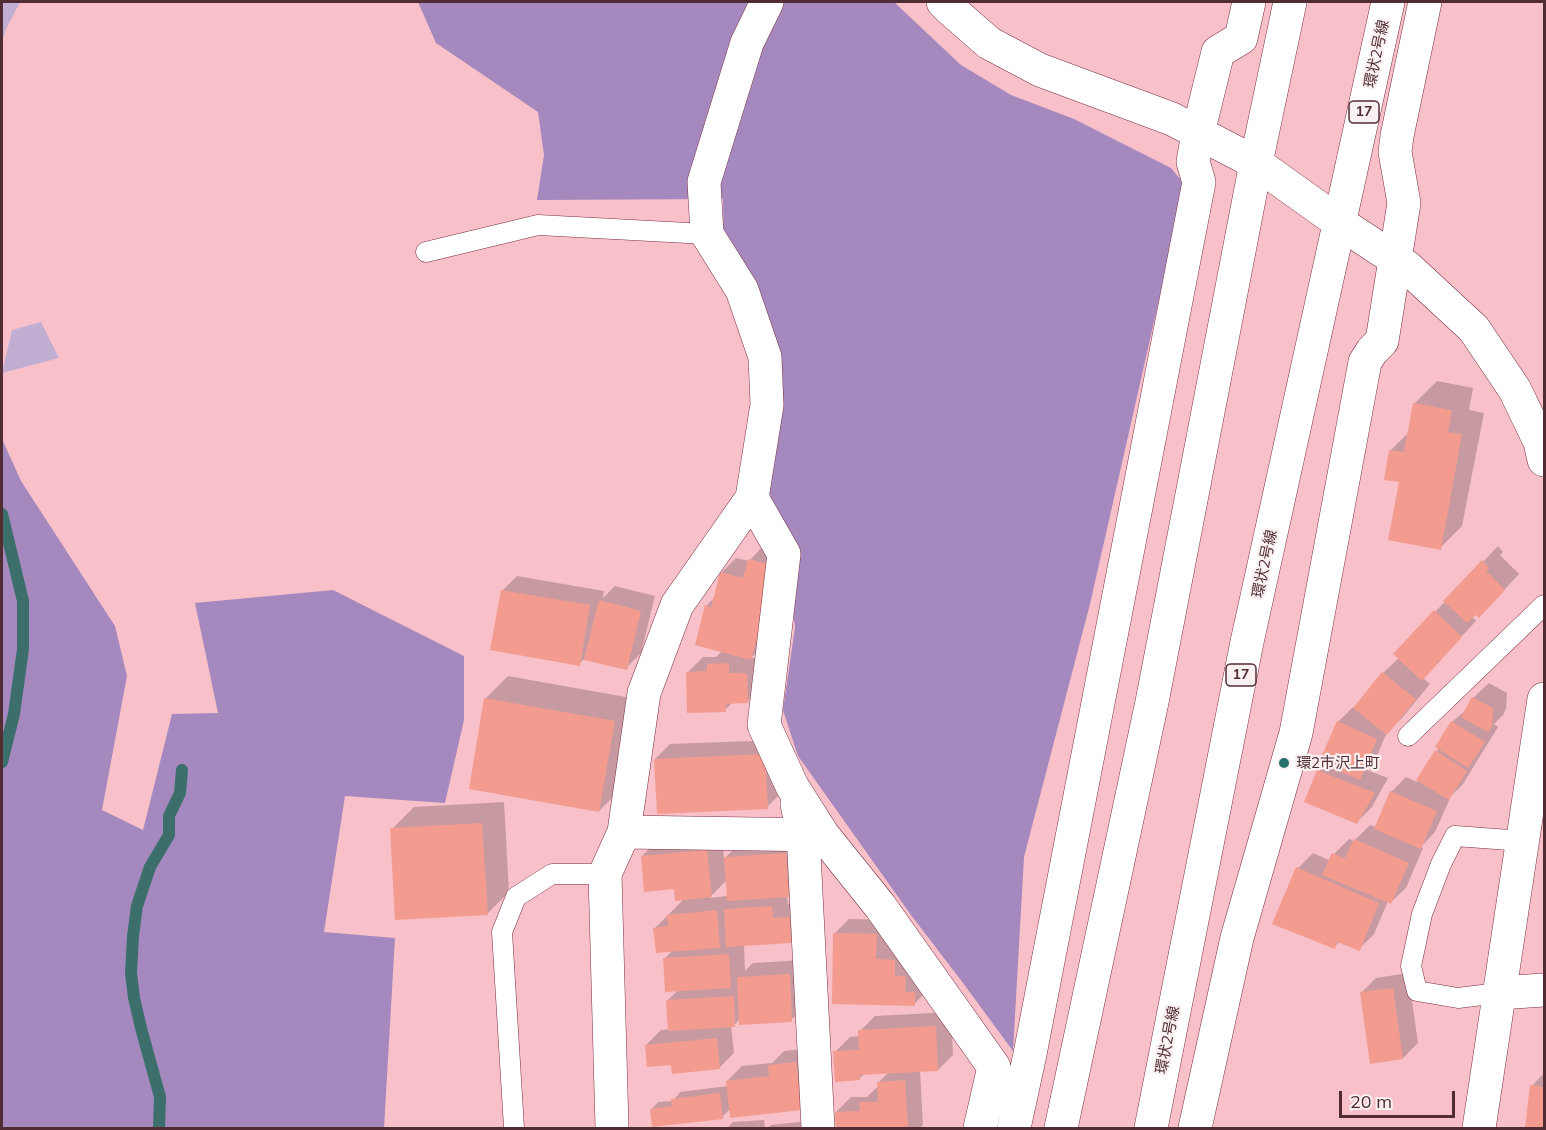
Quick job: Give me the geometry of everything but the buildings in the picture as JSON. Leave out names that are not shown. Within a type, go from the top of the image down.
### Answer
[{"type":"street","points":[[612,1128],[605,874],[624,832],[644,693],[677,605],[752,498],[767,405],[765,357],[742,290],[707,234],[704,182],[747,43],[767,2]]},
{"type":"street","points":[[943,2],[989,43],[1040,70],[1172,119],[1256,163],[1407,267],[1474,329],[1515,390],[1540,442],[1545,460]]},
{"type":"street","points":[[1014,1128],[1199,182],[1193,162],[1198,133],[1218,52],[1241,38],[1249,2]]},
{"type":"street","points":[[1061,1128],[1152,702],[1256,163],[1290,2]]},
{"type":"street","name":"環状2号線","points":[[1151,1128],[1248,642],[1388,2]]},
{"type":"street","points":[[1195,1128],[1237,938],[1296,733],[1365,362],[1382,341],[1404,203],[1395,153],[1397,136],[1425,2]]},
{"type":"street","points":[[752,498],[784,554],[764,725],[813,835],[880,906],[994,1067],[980,1128]]},
{"type":"street","points":[[1479,1128],[1545,699]]},
{"type":"street","points":[[624,832],[813,835]]},
{"type":"street","points":[[813,835],[818,1128]]},
{"type":"street","points":[[1499,993],[1545,990]]},
{"type":"lane","points":[[426,252],[538,225],[707,234]]},
{"type":"lane","points":[[1408,736],[1545,605]]},
{"type":"lane","points":[[1499,993],[1458,998],[1417,991],[1412,966],[1422,914],[1441,864],[1455,836],[1523,841]]},
{"type":"lane","points":[[514,1128],[502,932],[516,897],[552,874],[605,874]]},
{"type":"shaded area","points":[[2,2],[20,2],[2,42]]},
{"type":"shaded area","points":[[418,2],[894,2],[961,65],[1011,95],[1074,119],[1171,168],[1185,185],[1090,604],[1024,857],[1013,1051],[911,915],[798,756],[783,710],[795,627],[785,543],[767,484],[779,416],[724,253],[723,199],[537,200],[544,155],[538,112],[436,43]]},
{"type":"shaded area","points":[[41,322],[59,358],[2,373],[12,330]]},
{"type":"shaded area","points":[[2,439],[21,481],[115,626],[127,676],[102,810],[143,830],[172,714],[218,713],[195,603],[333,590],[464,656],[464,720],[445,803],[345,796],[324,932],[395,938],[384,1128],[2,1128]]},
{"type":"waterway","points":[[2,514],[23,601],[23,649],[14,714],[2,762]]},
{"type":"waterway","points":[[159,1128],[160,1097],[134,998],[131,973],[133,936],[137,906],[150,867],[169,835],[169,816],[180,793],[182,770]]},
{"type":"place","name":"環2市沢上町","points":[[1284,763]]}]
